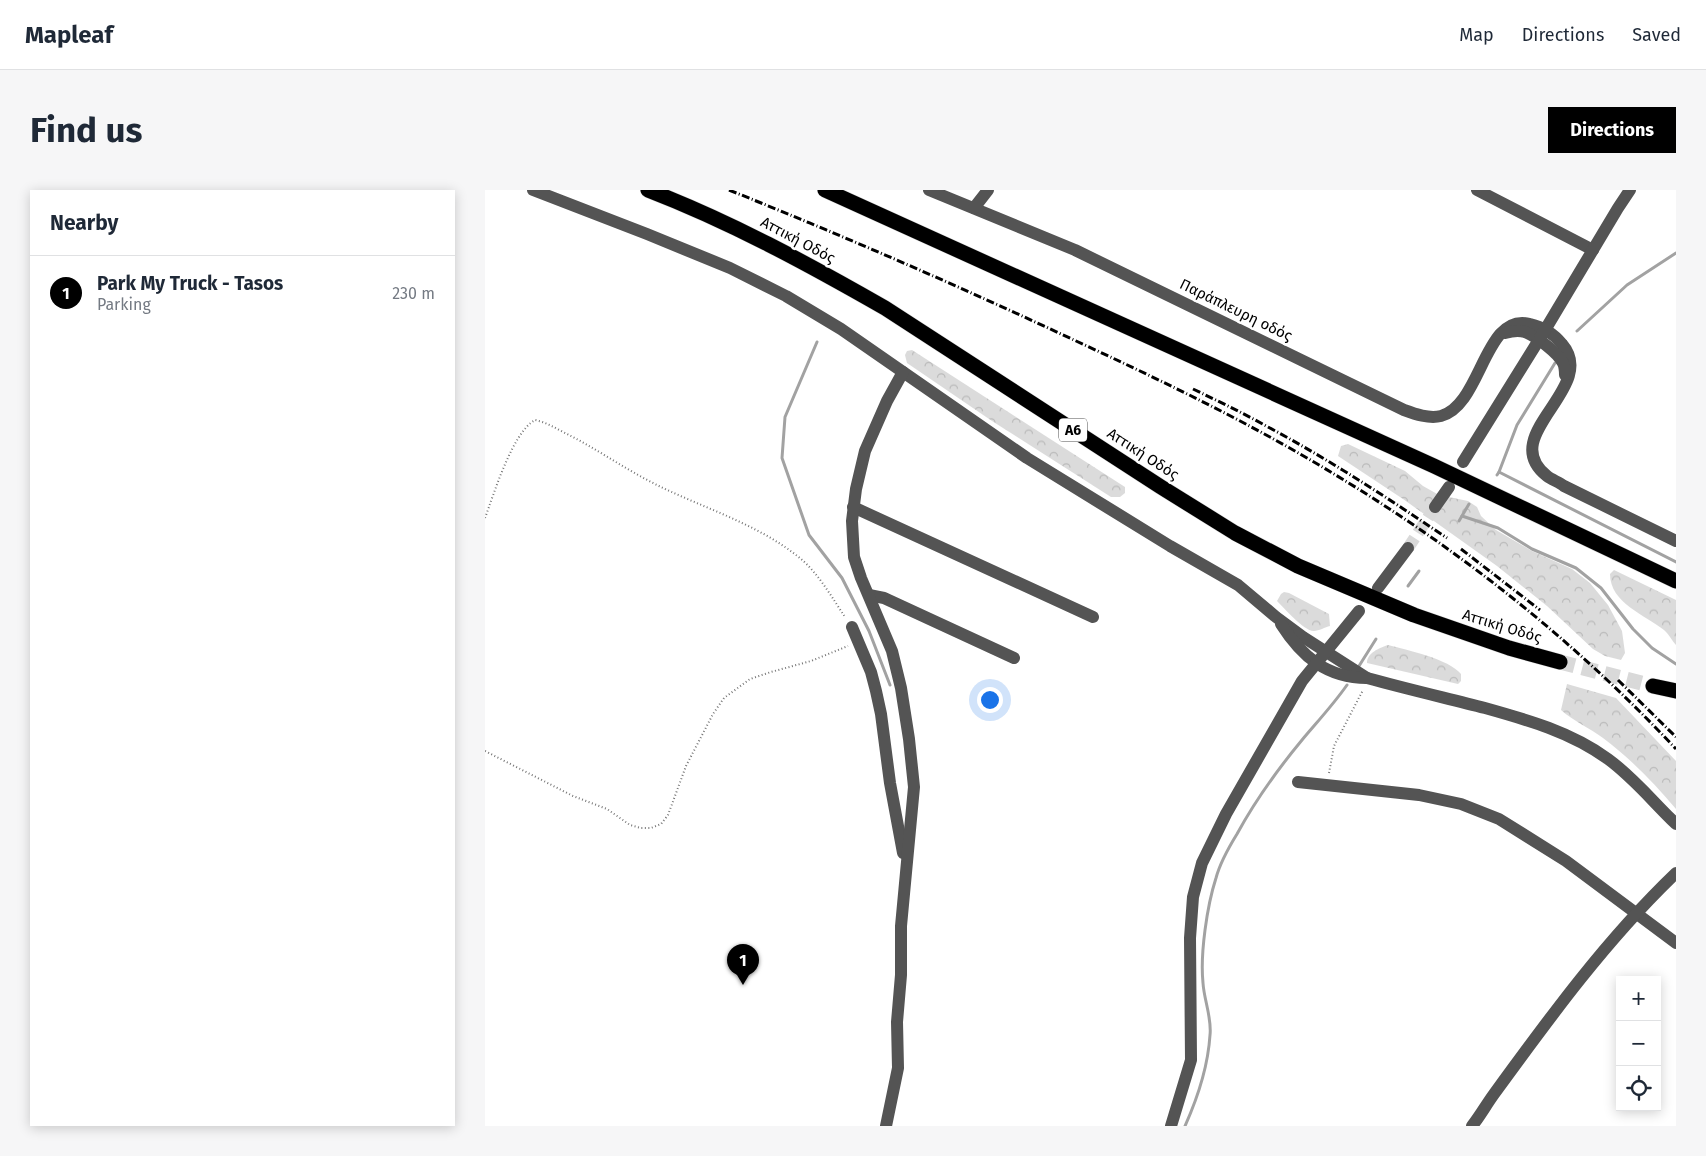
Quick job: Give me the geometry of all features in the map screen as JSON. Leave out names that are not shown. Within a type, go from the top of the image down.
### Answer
[{"type":"highway","name":"Αττική Οδός","points":[[648,190],[758,238],[870,300],[1235,533],[1298,566],[1414,615],[1509,648],[1560,662]]},
{"type":"highway","points":[[825,190],[1434,466],[1676,581]]},
{"type":"highway","points":[[1653,686],[1676,692]]},
{"type":"street","points":[[533,190],[730,268],[786,296],[841,329],[1027,458],[1170,546],[1238,585],[1276,617],[1367,678]]},
{"type":"street","name":"Παράπλευρη οδός","points":[[929,190],[1075,250],[1404,410],[1424,416],[1441,416],[1460,404],[1470,390],[1502,330],[1513,324],[1524,322],[1542,335],[1558,340],[1567,350],[1571,360],[1571,367],[1565,385],[1534,437],[1533,456],[1538,467],[1564,486],[1676,541]]},
{"type":"street","points":[[974,208],[988,190]]},
{"type":"street","points":[[1477,190],[1593,250]]},
{"type":"street","points":[[1463,462],[1593,250],[1624,192]]},
{"type":"street","points":[[886,1126],[898,1068],[897,1022],[906,869],[914,787],[901,688],[892,651],[854,558],[852,521],[855,489],[865,451],[887,401],[903,372]]},
{"type":"street","points":[[1435,507],[1449,487]]},
{"type":"street","points":[[853,507],[1093,617]]},
{"type":"street","points":[[1378,588],[1408,548]]},
{"type":"street","points":[[869,596],[885,598],[1014,658]]},
{"type":"street","points":[[1171,1126],[1191,1060],[1190,938],[1193,898],[1203,863],[1227,814],[1302,681],[1359,611]]},
{"type":"street","points":[[1276,617],[1300,650],[1316,663],[1343,676],[1367,678],[1519,717],[1569,736],[1607,758],[1629,775],[1676,824]]},
{"type":"street","points":[[851,627],[871,672],[881,714],[890,783],[906,869]]},
{"type":"street","points":[[1298,782],[1419,795],[1461,804],[1499,819],[1566,861],[1676,943]]},
{"type":"street","points":[[1472,1126],[1492,1096],[1582,977],[1636,913],[1676,873]]},
{"type":"path","points":[[485,518],[501,473],[522,432],[528,424],[535,420],[574,437],[659,486],[747,526],[782,547],[806,565],[832,598],[851,627]]},
{"type":"path","points":[[485,751],[573,796],[607,809],[631,825],[651,828],[661,824],[668,816],[686,766],[713,714],[724,698],[750,679],[811,661],[844,647],[860,646]]},
{"type":"path","points":[[1326,784],[1335,746],[1341,731],[1351,717],[1367,678]]},
{"type":"green space","points":[[912,350],[1125,487],[1125,493],[1120,497],[1111,497],[992,421],[907,363],[905,355],[907,351]]},
{"type":"green space","points":[[1348,444],[1405,471],[1423,486],[1439,495],[1468,501],[1477,507],[1481,516],[1496,530],[1532,551],[1572,569],[1590,583],[1608,605],[1622,631],[1625,653],[1621,660],[1605,656],[1593,649],[1547,606],[1497,566],[1403,499],[1338,456],[1341,446]]},
{"type":"green space","points":[[1614,570],[1676,600],[1676,645],[1664,630],[1622,601],[1612,584],[1610,574]]},
{"type":"green space","points":[[1284,592],[1329,614],[1330,626],[1314,631],[1305,628],[1277,601]]},
{"type":"green space","points":[[1388,645],[1447,664],[1461,674],[1461,681],[1458,684],[1367,663],[1371,654],[1377,649]]},
{"type":"green space","points":[[1567,684],[1616,698],[1676,761],[1676,809],[1623,754],[1598,734],[1561,710]]},
{"type":"waterway","points":[[1577,331],[1627,285],[1676,253]]},
{"type":"waterway","points":[[817,342],[785,417],[782,458],[809,535],[842,578],[869,631],[890,685]]},
{"type":"waterway","points":[[1499,472],[1517,425],[1555,363]]},
{"type":"waterway","points":[[1497,475],[1499,472],[1676,562]]},
{"type":"waterway","points":[[1459,521],[1469,504]]},
{"type":"waterway","points":[[1462,516],[1498,528],[1532,549],[1576,568],[1601,588],[1633,629],[1652,648],[1676,664]]},
{"type":"waterway","points":[[1408,586],[1419,571]]},
{"type":"waterway","points":[[1359,666],[1376,639]]},
{"type":"waterway","points":[[1185,1126],[1202,1082],[1209,1047],[1210,1022],[1202,971],[1203,944],[1213,889],[1222,861],[1251,809],[1267,786],[1347,685]]},
{"type":"tunnel","points":[[1408,548],[1435,507]]},
{"type":"tunnel","points":[[1560,662],[1653,686]]},
{"type":"railway","points":[[729,190],[896,260],[1131,367],[1200,400],[1334,474],[1426,534],[1514,600],[1598,671],[1676,749]]},
{"type":"railway","points":[[1193,389],[1249,417],[1337,466],[1447,538]]},
{"type":"railway","points":[[1461,549],[1540,610]]},
{"type":"railway","points":[[1618,680],[1676,737]]},
{"type":"place","name":"Park My Truck - Tasos","points":[[743,985]]}]
